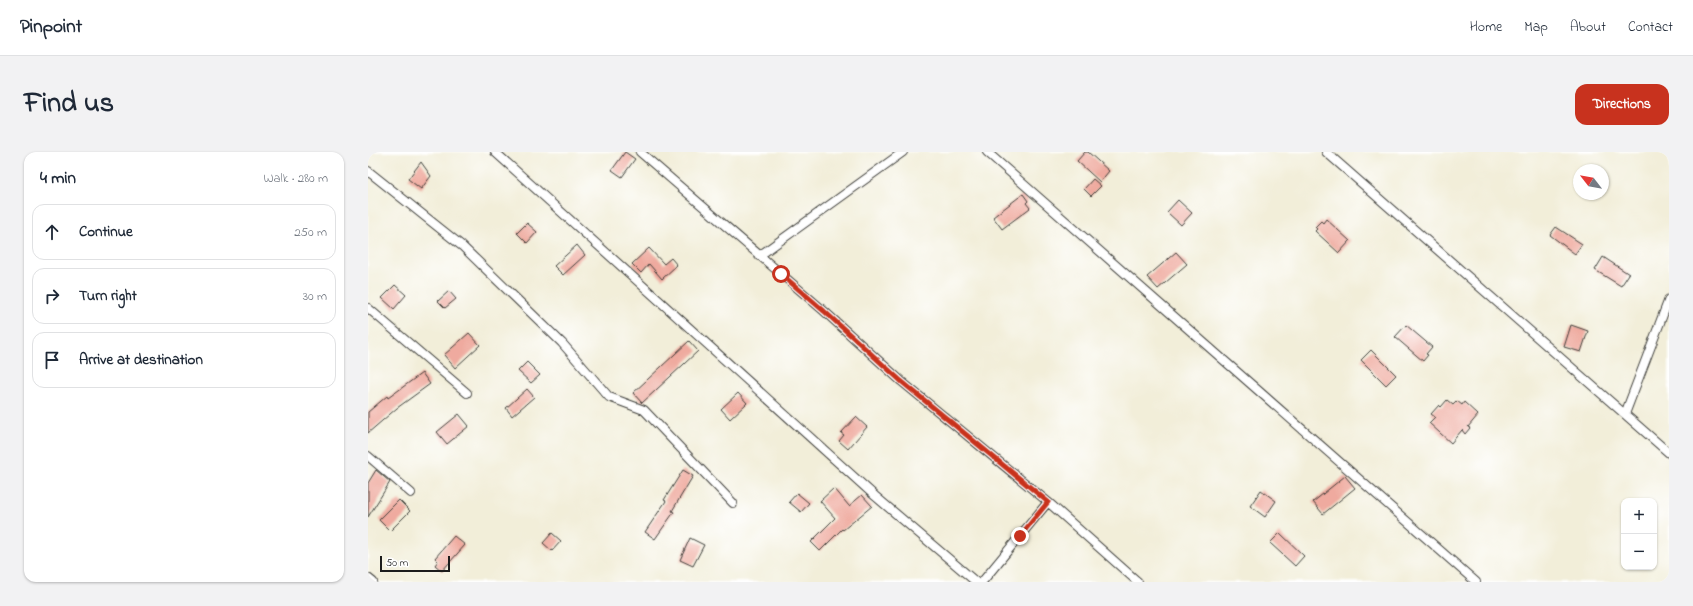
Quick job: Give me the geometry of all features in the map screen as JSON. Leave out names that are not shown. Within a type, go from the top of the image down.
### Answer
[{"type":"street","points":[[495,152],[875,496],[976,582]]},
{"type":"street","points":[[640,152],[824,311],[901,381],[1048,502],[1138,582]]},
{"type":"street","points":[[759,256],[903,152]]},
{"type":"street","points":[[987,152],[1476,582]]},
{"type":"street","points":[[1326,152],[1669,453]]},
{"type":"street","points":[[368,171],[462,246],[562,343],[609,397],[644,410],[733,503]]},
{"type":"street","points":[[1625,414],[1669,299]]},
{"type":"street","points":[[368,308],[467,393]]},
{"type":"street","points":[[368,456],[411,493]]},
{"type":"street","points":[[982,582],[1048,502]]},
{"type":"street","points":[[368,578],[373,582]]},
{"type":"building","points":[[625,152],[635,159],[622,177],[612,170]]},
{"type":"building","points":[[1085,152],[1088,152],[1109,171],[1100,182],[1077,161]]},
{"type":"building","points":[[421,162],[431,176],[421,189],[408,179]]},
{"type":"building","points":[[1093,179],[1101,186],[1091,196],[1084,189]]},
{"type":"building","points":[[1023,194],[1028,201],[1026,203],[1030,208],[1002,229],[993,217]]},
{"type":"building","points":[[1178,200],[1192,213],[1181,225],[1167,212]]},
{"type":"building","points":[[1326,219],[1350,241],[1339,253],[1315,231],[1317,229],[1315,227],[1321,221],[1323,223]]},
{"type":"building","points":[[527,223],[537,232],[527,243],[517,233]]},
{"type":"building","points":[[1556,227],[1582,244],[1575,254],[1550,235]]},
{"type":"building","points":[[577,245],[585,255],[563,275],[554,266]]},
{"type":"building","points":[[649,248],[664,264],[671,258],[677,265],[662,279],[649,264],[641,273],[632,264]]},
{"type":"building","points":[[1176,252],[1187,264],[1158,289],[1147,277]]},
{"type":"building","points":[[1603,257],[1629,274],[1621,286],[1595,270]]},
{"type":"building","points":[[395,285],[406,295],[394,309],[382,298]]},
{"type":"building","points":[[449,291],[456,299],[445,308],[438,301]]},
{"type":"building","points":[[1406,325],[1432,347],[1426,354],[1428,355],[1423,361],[1395,337]]},
{"type":"building","points":[[1571,325],[1588,331],[1581,352],[1564,347]]},
{"type":"building","points":[[469,333],[480,345],[455,368],[444,355]]},
{"type":"building","points":[[689,341],[698,351],[642,403],[633,393]]},
{"type":"building","points":[[1371,350],[1396,375],[1386,385],[1361,360]]},
{"type":"building","points":[[527,362],[540,375],[531,383],[518,371]]},
{"type":"building","points":[[422,373],[430,384],[397,408],[368,433],[368,412],[387,396],[388,398]]},
{"type":"building","points":[[527,389],[534,397],[512,416],[506,408]]},
{"type":"building","points":[[738,393],[747,403],[730,419],[721,409]]},
{"type":"building","points":[[1447,400],[1453,405],[1457,401],[1462,405],[1464,402],[1478,415],[1468,427],[1470,428],[1465,434],[1462,430],[1451,443],[1429,423],[1435,417],[1431,414],[1439,405],[1441,407]]},
{"type":"building","points":[[459,414],[469,426],[447,444],[437,432]]},
{"type":"building","points":[[856,417],[867,427],[848,449],[839,441],[844,435],[841,433]]},
{"type":"building","points":[[376,470],[390,482],[368,517],[368,483]]},
{"type":"building","points":[[683,470],[693,476],[672,511],[674,512],[655,539],[645,532],[666,501],[664,500]]},
{"type":"building","points":[[1345,476],[1355,488],[1323,514],[1313,502]]},
{"type":"building","points":[[834,488],[849,506],[862,495],[872,506],[843,530],[842,529],[820,551],[811,542],[835,518],[820,501]]},
{"type":"building","points":[[1261,490],[1276,501],[1265,517],[1250,506]]},
{"type":"building","points":[[797,493],[809,503],[801,512],[789,502]]},
{"type":"building","points":[[399,500],[410,511],[390,531],[379,520]]},
{"type":"building","points":[[552,533],[561,541],[552,551],[543,543]]},
{"type":"building","points":[[1280,533],[1304,556],[1295,566],[1270,543]]},
{"type":"building","points":[[454,536],[465,545],[442,571],[435,565],[438,561],[435,558]]},
{"type":"building","points":[[690,538],[704,545],[693,566],[680,560]]},
{"type":"route","points":[[781,274],[901,381],[1048,502],[1020,536]]}]
